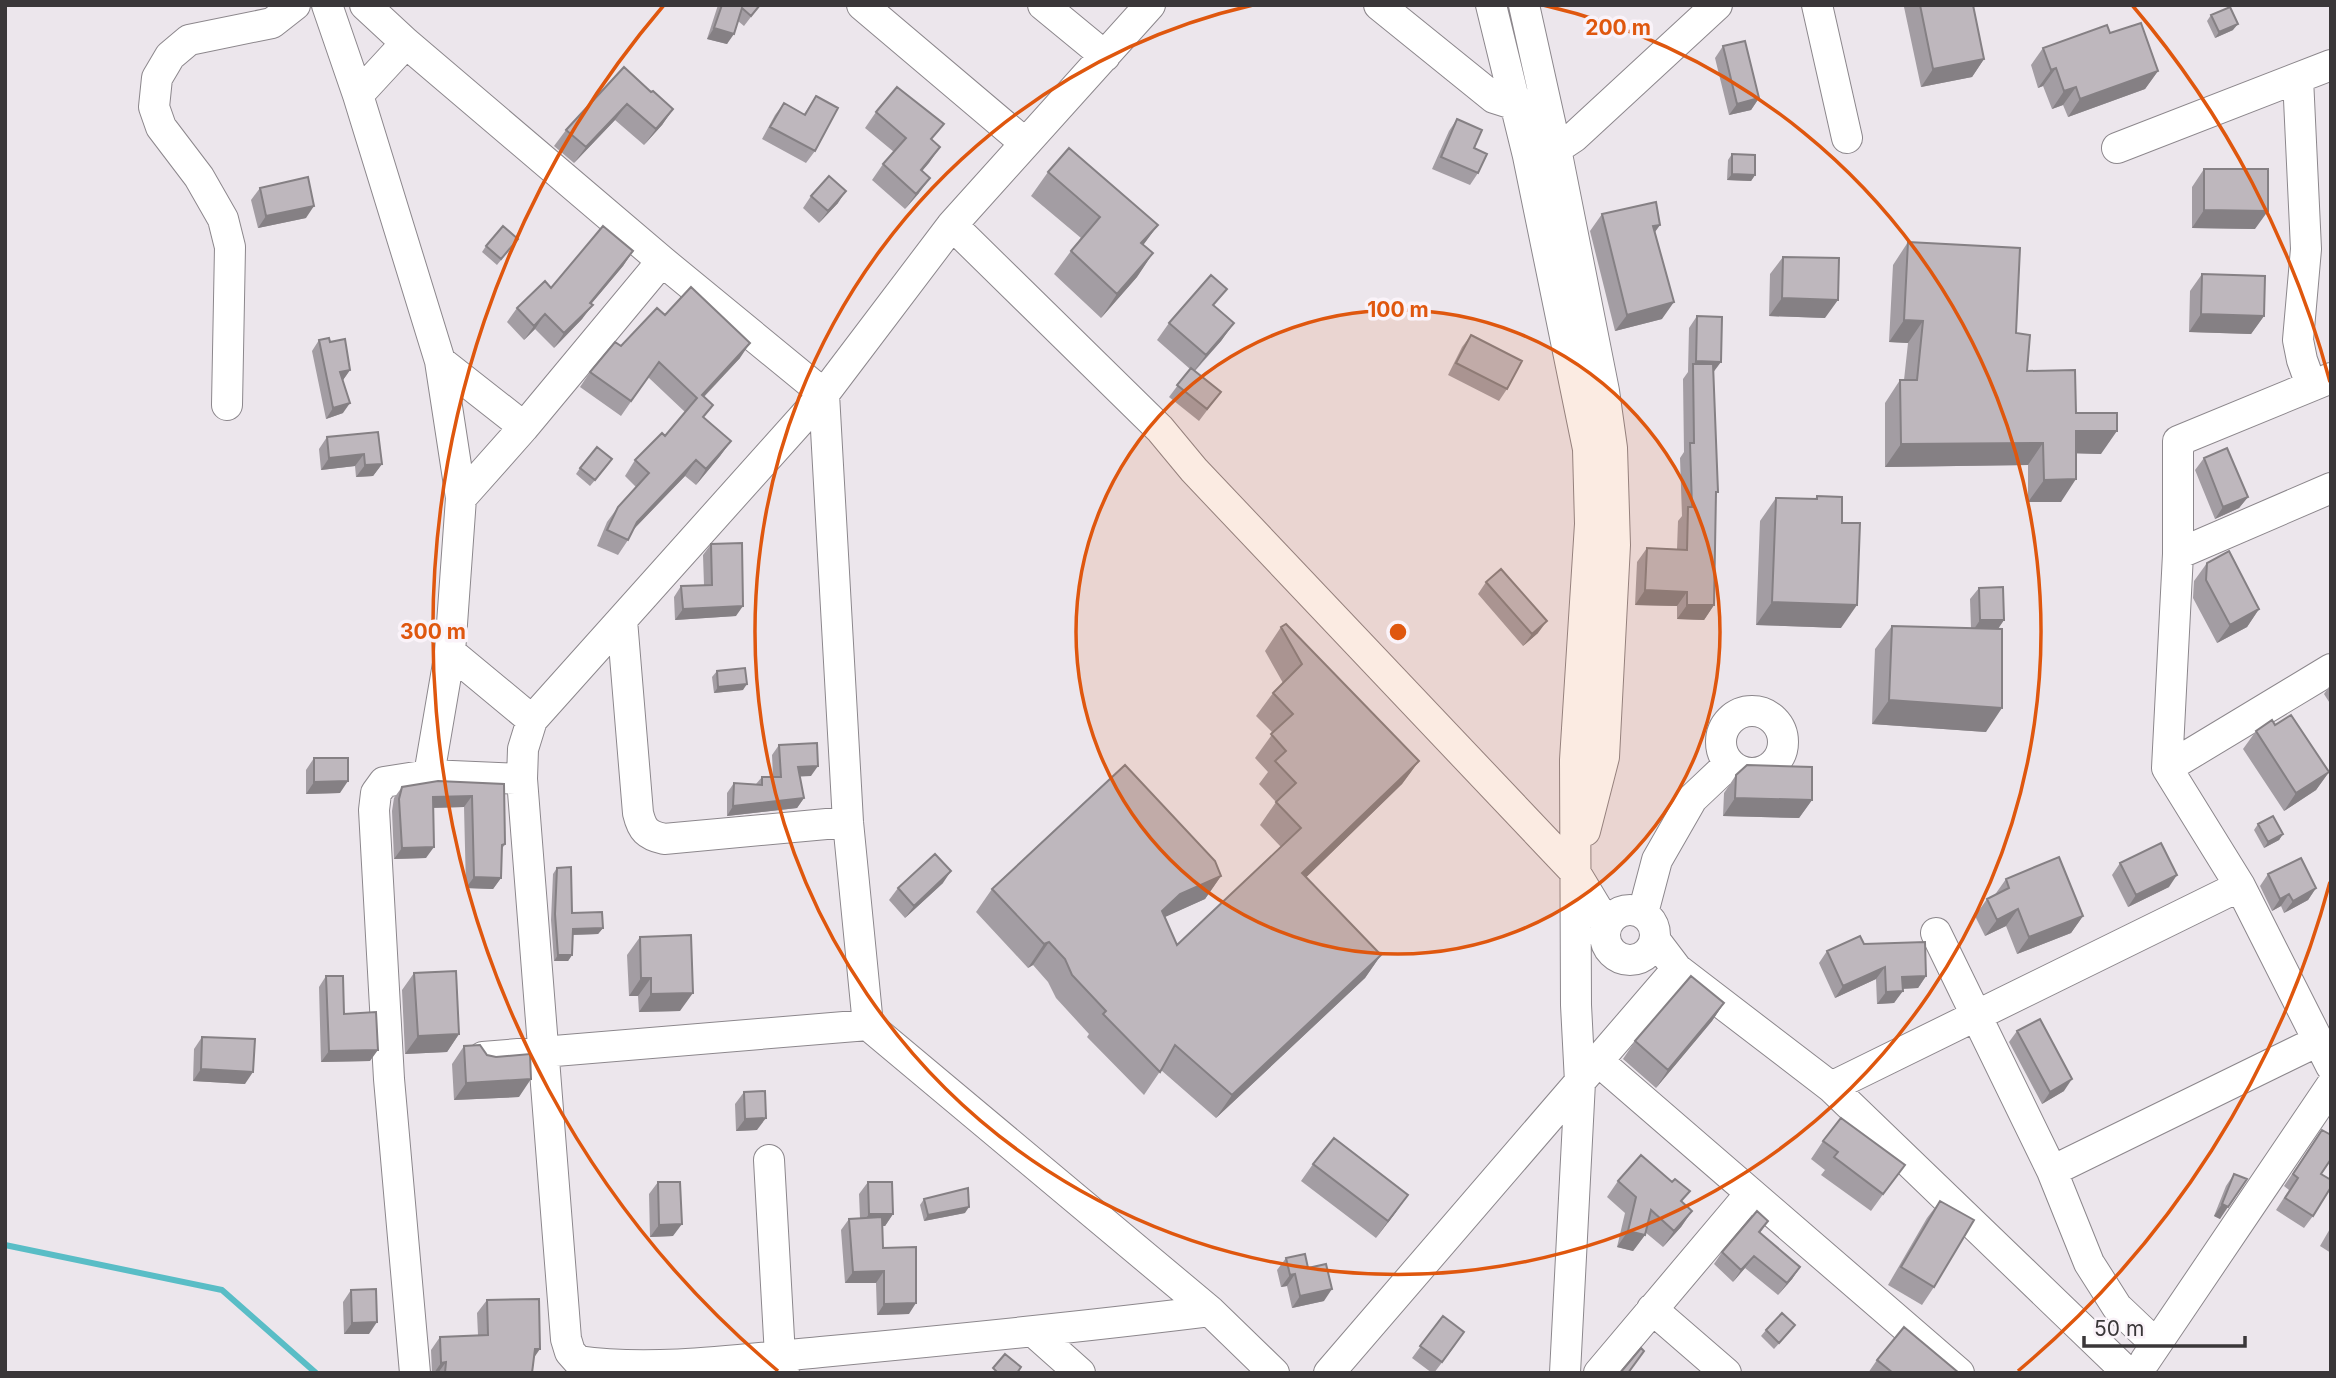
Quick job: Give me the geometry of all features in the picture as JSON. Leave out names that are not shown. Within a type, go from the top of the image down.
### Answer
[{"type":"street","points":[[227,405],[230,247],[223,219],[199,177],[161,127],[154,107],[157,78],[170,56],[189,40],[272,23],[295,5]]},
{"type":"street","points":[[327,5],[358,95],[440,361],[461,498],[450,652],[429,775]]},
{"type":"street","points":[[365,5],[662,261],[824,394],[848,822],[868,1025],[1210,1311],[1274,1373]]},
{"type":"street","points":[[862,5],[1025,143]]},
{"type":"street","points":[[1043,5],[1105,56]]},
{"type":"street","points":[[1150,5],[952,225],[824,394],[532,720],[523,749],[522,779],[566,1339],[570,1352],[578,1361],[651,1369],[782,1364],[1210,1311]]},
{"type":"street","points":[[1379,5],[1494,98],[1517,106],[1547,102]]},
{"type":"street","points":[[1492,5],[1528,156],[1588,449],[1590,524],[1575,760],[1575,872],[1576,1005],[1589,1072],[1565,1373]]},
{"type":"street","points":[[1524,5],[1547,102],[1604,391],[1612,448],[1615,545],[1604,757],[1575,872]]},
{"type":"street","points":[[1528,156],[1556,149],[1585,128],[1688,17],[1717,5]]},
{"type":"street","points":[[1818,5],[1847,138]]},
{"type":"street","points":[[358,95],[406,43]]},
{"type":"street","points":[[2117,148],[2331,65]]},
{"type":"street","points":[[2052,1171],[2324,1054],[2240,886],[2167,768],[2178,554],[2178,441],[2321,382],[2302,360],[2298,340],[2306,249],[2298,78]]},
{"type":"street","points":[[952,225],[1160,429],[1203,480],[1575,872],[1606,930],[1607,945],[1614,954],[1622,959],[1633,960],[1649,948]]},
{"type":"street","points":[[461,498],[524,427],[662,261]]},
{"type":"street","points":[[440,361],[524,427]]},
{"type":"street","points":[[2178,554],[2331,488]]},
{"type":"street","points":[[622,620],[638,813],[641,827],[649,835],[664,839],[848,822]]},
{"type":"street","points":[[450,652],[532,720]]},
{"type":"street","points":[[2167,768],[2331,669]]},
{"type":"street","points":[[1643,913],[1657,860],[1692,799],[1729,764]]},
{"type":"street","points":[[415,1373],[389,1079],[374,810],[376,793],[384,782],[429,775],[522,779]]},
{"type":"street","points":[[1831,1087],[2240,886]]},
{"type":"street","points":[[1576,1005],[1613,916],[1622,911],[1643,913],[1655,930],[1622,1034]]},
{"type":"street","points":[[1936,933],[2052,1171],[2089,1263],[2117,1307],[2156,1344]]},
{"type":"street","points":[[1649,948],[1831,1087],[2128,1373]]},
{"type":"street","points":[[1329,1373],[1677,969]]},
{"type":"street","points":[[483,1058],[868,1025]]},
{"type":"street","points":[[1589,1072],[1750,1194],[1959,1373]]},
{"type":"street","points":[[2137,1373],[2331,1086]]},
{"type":"street","points":[[769,1160],[782,1364]]},
{"type":"street","points":[[1599,1373],[1750,1194]]},
{"type":"street","points":[[1652,1310],[1726,1373]]},
{"type":"street","points":[[1035,1333],[1080,1373]]},
{"type":"building","points":[[722,5],[760,5],[751,16],[742,8],[734,34],[714,28]]},
{"type":"building","points":[[1920,5],[1973,5],[1984,59],[1933,69]]},
{"type":"building","points":[[2230,7],[2238,24],[2219,32],[2211,15]]},
{"type":"building","points":[[2141,23],[2158,71],[2080,99],[2076,87],[2064,91],[2056,68],[2051,70],[2043,48],[2107,25],[2110,33]]},
{"type":"building","points":[[1745,41],[1759,98],[1737,104],[1723,46]]},
{"type":"building","points":[[624,67],[673,109],[656,129],[627,104],[586,147],[566,130]]},
{"type":"building","points":[[897,87],[944,124],[931,139],[940,147],[921,170],[930,178],[916,194],[883,164],[906,138],[876,112]]},
{"type":"building","points":[[816,96],[838,108],[815,151],[770,127],[784,103],[805,115]]},
{"type":"building","points":[[1457,119],[1482,130],[1474,148],[1487,154],[1478,173],[1441,157]]},
{"type":"building","points":[[1069,148],[1158,225],[1141,243],[1153,253],[1117,294],[1071,251],[1100,217],[1048,172]]},
{"type":"building","points":[[1732,154],[1755,155],[1755,175],[1732,174]]},
{"type":"building","points":[[2204,169],[2268,169],[2268,211],[2204,210]]},
{"type":"building","points":[[829,176],[846,191],[828,211],[811,196]]},
{"type":"building","points":[[308,177],[314,206],[266,216],[260,188]]},
{"type":"building","points":[[1656,202],[1660,225],[1653,226],[1674,302],[1627,315],[1602,214]]},
{"type":"building","points":[[503,226],[518,239],[501,259],[486,246]]},
{"type":"building","points":[[603,226],[633,251],[590,303],[593,305],[564,333],[545,314],[534,326],[517,308],[545,281],[551,288]]},
{"type":"building","points":[[1908,242],[2020,248],[2016,333],[2030,335],[2027,371],[2075,370],[2076,413],[2117,413],[2117,431],[2076,431],[2076,479],[2044,480],[2043,443],[1901,444],[1900,380],[1917,380],[1923,321],[1904,320]]},
{"type":"building","points":[[1783,257],[1839,258],[1838,300],[1782,298]]},
{"type":"building","points":[[2202,274],[2265,276],[2264,316],[2201,314]]},
{"type":"building","points":[[1211,275],[1227,289],[1213,305],[1234,323],[1206,355],[1169,323]]},
{"type":"building","points":[[691,287],[750,343],[702,395],[713,405],[703,417],[731,441],[706,469],[696,460],[637,522],[628,540],[607,530],[618,507],[649,473],[635,460],[662,433],[665,436],[697,398],[659,362],[631,401],[590,372],[615,342],[621,346],[657,308],[665,315]]},
{"type":"building","points":[[1697,316],[1722,317],[1721,362],[1696,361]]},
{"type":"building","points":[[1471,335],[1522,361],[1507,389],[1456,363]]},
{"type":"building","points":[[329,338],[330,342],[345,339],[350,370],[340,372],[350,403],[333,408],[319,340]]},
{"type":"building","points":[[1693,364],[1713,364],[1718,492],[1714,605],[1687,605],[1687,592],[1645,590],[1647,548],[1687,550],[1688,507],[1692,507],[1690,443],[1694,443]]},
{"type":"building","points":[[1191,368],[1221,392],[1207,409],[1177,385]]},
{"type":"building","points":[[378,432],[382,464],[365,465],[364,454],[329,458],[327,437]]},
{"type":"building","points":[[597,447],[612,459],[595,480],[580,468]]},
{"type":"building","points":[[2227,448],[2248,497],[2223,507],[2204,458]]},
{"type":"building","points":[[1817,496],[1842,497],[1842,523],[1860,523],[1857,605],[1772,602],[1776,498],[1817,499]]},
{"type":"building","points":[[742,543],[743,606],[683,609],[681,586],[712,585],[711,544]]},
{"type":"building","points":[[2229,551],[2259,609],[2230,625],[2206,580],[2207,563]]},
{"type":"building","points":[[1501,569],[1547,621],[1532,634],[1486,582]]},
{"type":"building","points":[[2003,587],[2004,620],[1980,620],[1979,588]]},
{"type":"building","points":[[1286,624],[1419,761],[1302,873],[1381,955],[1232,1095],[1175,1045],[1160,1072],[1103,1014],[1106,1011],[1072,975],[1065,959],[1049,942],[1044,944],[992,889],[1125,765],[1215,861],[1221,876],[1180,894],[1162,911],[1177,945],[1301,828],[1276,802],[1296,783],[1275,761],[1286,751],[1271,734],[1293,714],[1273,693],[1302,664],[1281,627]]},
{"type":"building","points":[[1892,626],[2002,629],[2002,708],[1889,700]]},
{"type":"building","points":[[745,668],[747,684],[718,687],[717,671]]},
{"type":"building","points":[[2291,715],[2329,772],[2296,793],[2256,731],[2272,720],[2275,725]]},
{"type":"building","points":[[817,743],[818,766],[798,767],[804,798],[733,806],[734,783],[762,785],[762,777],[781,777],[779,745]]},
{"type":"building","points":[[314,758],[348,758],[348,781],[314,782]]},
{"type":"building","points":[[1747,765],[1812,767],[1812,800],[1735,798],[1736,775]]},
{"type":"building","points":[[438,781],[504,784],[505,844],[502,845],[501,878],[474,877],[472,796],[433,797],[434,847],[402,848],[399,799],[402,787]]},
{"type":"building","points":[[2273,816],[2283,834],[2268,842],[2258,824]]},
{"type":"building","points":[[2161,843],[2177,875],[2136,895],[2120,863]]},
{"type":"building","points":[[935,854],[951,871],[914,906],[898,888]]},
{"type":"building","points":[[2059,857],[2083,916],[2029,937],[2018,909],[1997,920],[1987,899],[2009,888],[2006,879]]},
{"type":"building","points":[[2301,858],[2316,888],[2293,901],[2289,894],[2280,899],[2268,874]]},
{"type":"building","points":[[571,867],[572,913],[602,912],[603,928],[573,929],[572,955],[558,955],[555,914],[557,868]]},
{"type":"building","points":[[691,935],[693,993],[651,994],[651,978],[641,978],[640,937]]},
{"type":"building","points":[[1860,936],[1864,944],[1925,942],[1926,976],[1902,977],[1903,991],[1886,992],[1885,967],[1843,986],[1827,951]]},
{"type":"building","points":[[456,971],[459,1034],[418,1036],[414,973]]},
{"type":"building","points":[[326,976],[343,976],[344,1014],[376,1012],[378,1050],[329,1051]]},
{"type":"building","points":[[1691,976],[1724,1003],[1668,1070],[1635,1041]]},
{"type":"building","points":[[2040,1019],[2072,1079],[2050,1092],[2017,1031]]},
{"type":"building","points":[[202,1037],[255,1039],[253,1072],[201,1069]]},
{"type":"building","points":[[480,1045],[487,1055],[496,1057],[530,1054],[531,1079],[466,1083],[464,1046]]},
{"type":"building","points":[[765,1091],[766,1118],[745,1119],[744,1092]]},
{"type":"building","points":[[1841,1118],[1905,1165],[1883,1194],[1834,1157],[1838,1152],[1823,1141]]},
{"type":"building","points":[[2322,1130],[2331,1135],[2331,1159],[2321,1174],[2331,1180],[2331,1187],[2313,1216],[2285,1198],[2298,1178],[2293,1174]]},
{"type":"building","points":[[1334,1138],[1408,1195],[1388,1221],[1313,1164]]},
{"type":"building","points":[[1641,1155],[1672,1182],[1675,1179],[1690,1191],[1681,1201],[1692,1211],[1674,1231],[1651,1210],[1645,1235],[1628,1231],[1636,1197],[1618,1181]]},
{"type":"building","points":[[2234,1174],[2247,1179],[2228,1207],[2222,1204]]},
{"type":"building","points":[[658,1182],[680,1182],[682,1224],[659,1225]]},
{"type":"building","points":[[868,1182],[892,1182],[893,1214],[869,1214]]},
{"type":"building","points":[[968,1188],[969,1207],[928,1215],[924,1199]]},
{"type":"building","points":[[1940,1201],[1974,1220],[1934,1287],[1901,1267]]},
{"type":"building","points":[[1757,1211],[1768,1221],[1759,1232],[1800,1267],[1787,1283],[1754,1256],[1741,1270],[1722,1252]]},
{"type":"building","points":[[882,1217],[883,1248],[916,1247],[916,1303],[884,1304],[884,1271],[853,1272],[849,1219]]},
{"type":"building","points":[[1305,1254],[1308,1268],[1326,1264],[1332,1289],[1300,1296],[1295,1274],[1290,1275],[1286,1258]]},
{"type":"building","points":[[376,1289],[377,1322],[352,1323],[351,1290]]},
{"type":"building","points":[[539,1299],[540,1349],[535,1349],[532,1373],[445,1373],[446,1362],[441,1363],[440,1337],[488,1335],[487,1300]]},
{"type":"building","points":[[1782,1313],[1795,1325],[1779,1343],[1766,1330]]},
{"type":"building","points":[[1443,1316],[1464,1332],[1442,1362],[1420,1346]]},
{"type":"building","points":[[1904,1327],[1959,1373],[1893,1373],[1877,1360]]},
{"type":"building","points":[[1641,1348],[1644,1351],[1628,1373],[1620,1373]]},
{"type":"building","points":[[1005,1354],[1021,1367],[1017,1373],[998,1373],[993,1368]]},
{"type":"waterway","points":[[5,1245],[222,1290],[316,1373]]}]
